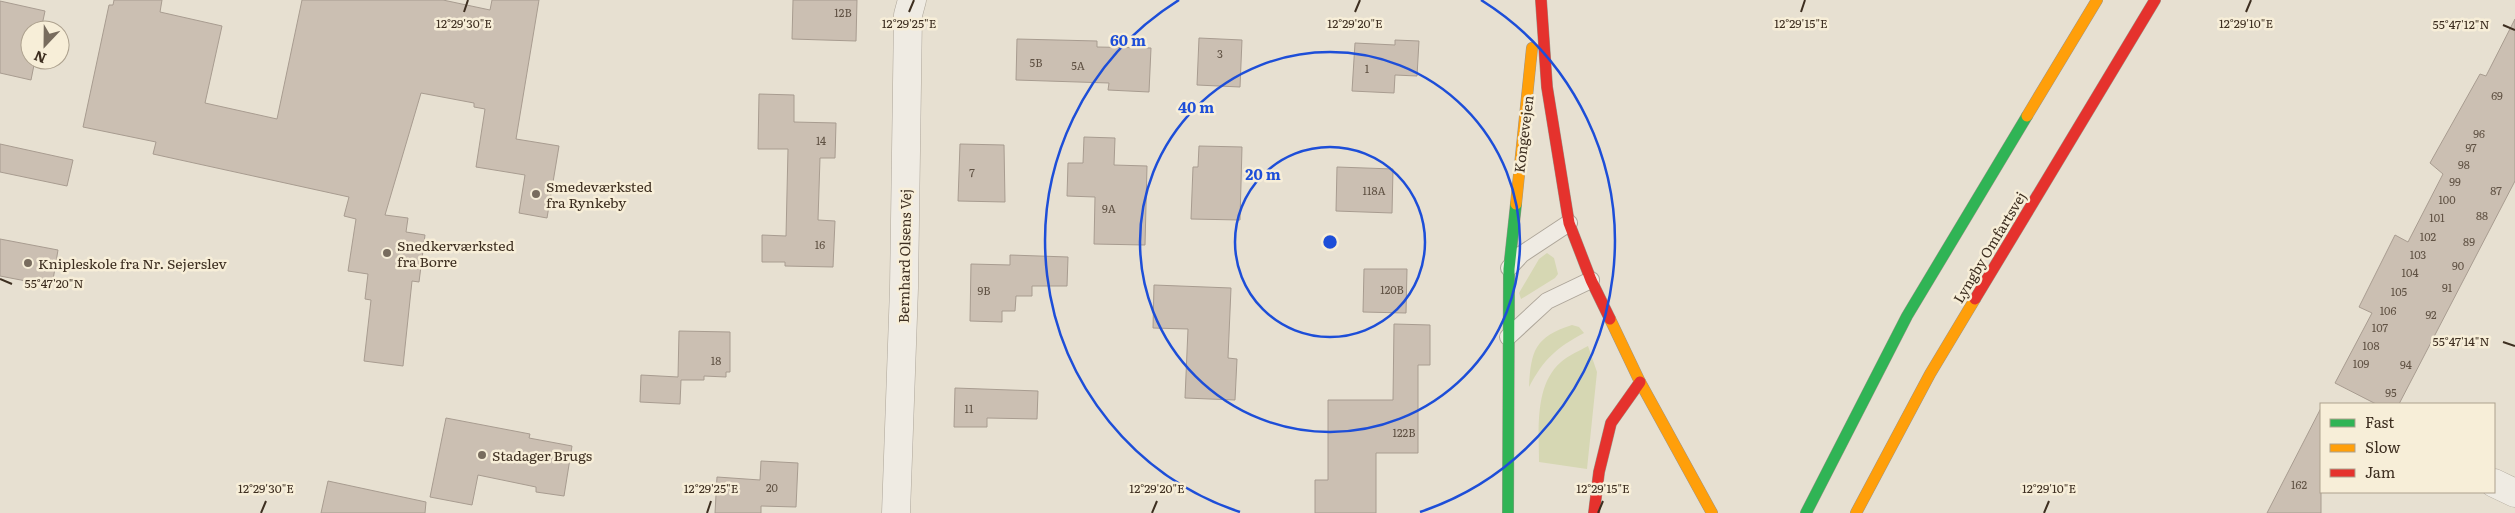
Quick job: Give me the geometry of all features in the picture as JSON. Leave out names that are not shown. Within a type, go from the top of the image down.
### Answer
[{"type":"main road","name":"Kongevejen","points":[[1539,0],[1547,87],[1569,223],[1591,280],[1640,382],[1712,513]]},
{"type":"main road","name":"Kongevejen","points":[[1508,513],[1508,269],[1539,0]]},
{"type":"main road","points":[[1806,513],[1907,316],[2097,0]]},
{"type":"main road","name":"Lyngby Omfartsvej","points":[[1856,513],[1930,374],[2155,0]]},
{"type":"main road","points":[[1594,513],[1599,472],[1611,423],[1640,382]]},
{"type":"street","name":"Bernhard Olsens Vej","points":[[896,513],[904,288],[908,15],[912,0]]},
{"type":"street","points":[[2495,483],[2515,493]]},
{"type":"lane","points":[[1508,269],[1522,254],[1569,223]]},
{"type":"lane","points":[[1508,337],[1547,301],[1591,280]]},
{"type":"green space","points":[[1547,253],[1554,258],[1558,274],[1555,278],[1521,299],[1519,293],[1539,259]]},
{"type":"green space","points":[[1572,325],[1579,327],[1584,333],[1558,349],[1540,369],[1529,387],[1531,363],[1537,347],[1550,335]]},
{"type":"green space","points":[[1588,346],[1597,372],[1587,469],[1539,462],[1540,409],[1546,383],[1552,372],[1561,362]]},
{"type":"building","points":[[114,0],[162,0],[160,12],[222,26],[205,103],[277,119],[302,0],[443,0],[490,10],[492,0],[539,0],[516,139],[559,146],[547,218],[519,213],[525,175],[476,167],[485,109],[474,107],[474,103],[421,93],[385,215],[408,218],[406,232],[425,235],[419,282],[412,281],[403,366],[364,361],[371,300],[365,299],[368,274],[348,271],[356,219],[344,216],[349,197],[153,154],[156,142],[83,127],[109,5],[113,5]]},
{"type":"building","points":[[793,0],[857,0],[856,41],[792,39]]},
{"type":"building","points":[[0,1],[45,11],[43,20],[20,20],[20,70],[33,70],[31,80],[0,73]]},
{"type":"building","points":[[2515,19],[2515,181],[2400,403],[2374,403],[2335,383],[2372,313],[2359,307],[2395,235],[2408,242],[2443,174],[2430,163],[2480,74],[2486,76]]},
{"type":"building","points":[[1199,38],[1242,40],[1240,87],[1197,85]]},
{"type":"building","points":[[1017,39],[1097,41],[1097,47],[1151,48],[1149,92],[1108,90],[1109,83],[1016,80]]},
{"type":"building","points":[[1395,40],[1419,41],[1417,76],[1395,75],[1394,93],[1352,91],[1355,43],[1395,45]]},
{"type":"building","points":[[759,94],[794,95],[794,122],[836,123],[835,158],[820,158],[818,220],[835,221],[833,267],[785,266],[785,262],[762,262],[762,235],[786,236],[788,149],[758,149]]},
{"type":"building","points":[[1084,137],[1115,138],[1114,165],[1147,166],[1145,245],[1094,244],[1095,197],[1067,196],[1068,163],[1083,163]]},
{"type":"building","points":[[0,144],[73,160],[67,186],[0,172]]},
{"type":"building","points":[[960,144],[1004,145],[1005,202],[958,201]]},
{"type":"building","points":[[1199,146],[1242,147],[1240,220],[1191,219],[1193,167],[1198,167]]},
{"type":"building","points":[[1337,167],[1393,169],[1392,213],[1336,211]]},
{"type":"building","name":"Knipleskole fra Nr. Sejerslev","points":[[0,239],[58,250],[52,286],[0,276]]},
{"type":"building","points":[[1010,255],[1068,257],[1067,286],[1032,286],[1032,296],[1016,296],[1015,311],[1002,311],[1002,322],[970,321],[971,264],[1010,265]]},
{"type":"building","points":[[1364,269],[1407,269],[1406,313],[1363,312]]},
{"type":"building","points":[[1154,285],[1231,288],[1228,358],[1237,359],[1235,400],[1185,398],[1188,329],[1153,328]]},
{"type":"building","points":[[1394,324],[1430,325],[1430,365],[1418,365],[1418,453],[1376,453],[1376,513],[1315,513],[1315,480],[1328,480],[1328,400],[1393,400]]},
{"type":"building","points":[[679,331],[730,332],[730,372],[726,372],[726,377],[704,376],[704,380],[681,380],[680,404],[640,402],[641,375],[678,377]]},
{"type":"building","points":[[955,388],[1038,391],[1037,419],[987,418],[987,427],[954,427]]},
{"type":"building","points":[[2320,410],[2321,513],[2267,513]]},
{"type":"building","name":"Stadager Brugs","points":[[446,418],[530,434],[529,438],[572,446],[564,496],[536,492],[536,487],[478,475],[472,505],[430,497]]},
{"type":"building","points":[[761,461],[798,463],[796,507],[761,506],[761,513],[715,513],[717,477],[760,480]]},
{"type":"building","points":[[328,481],[426,502],[425,513],[321,513]]},
{"type":"traffic: fast","points":[[1806,513],[1907,316],[2027,116]]},
{"type":"traffic: fast","points":[[1508,513],[1509,269],[1516,204]]},
{"type":"traffic: slow","points":[[2027,116],[2097,0]]},
{"type":"traffic: slow","points":[[1516,204],[1532,48]]},
{"type":"traffic: slow","points":[[1856,513],[1930,374],[1975,299]]},
{"type":"traffic: slow","points":[[1610,319],[1640,382],[1712,513]]},
{"type":"traffic: jam","points":[[1541,0],[1547,87],[1569,223],[1591,280],[1610,319]]},
{"type":"traffic: jam","points":[[1975,299],[2155,0]]},
{"type":"traffic: jam","points":[[1594,513],[1599,472],[1611,423],[1640,382]]},
{"type":"place","name":"Smedeværksted fra Rynkeby","points":[[536,194]]},
{"type":"place","name":"Snedkerværksted fra Borre","points":[[387,253]]},
{"type":"place","name":"Knipleskole fra Nr. Sejerslev","points":[[28,263]]},
{"type":"place","name":"Stadager Brugs","points":[[482,455]]}]
